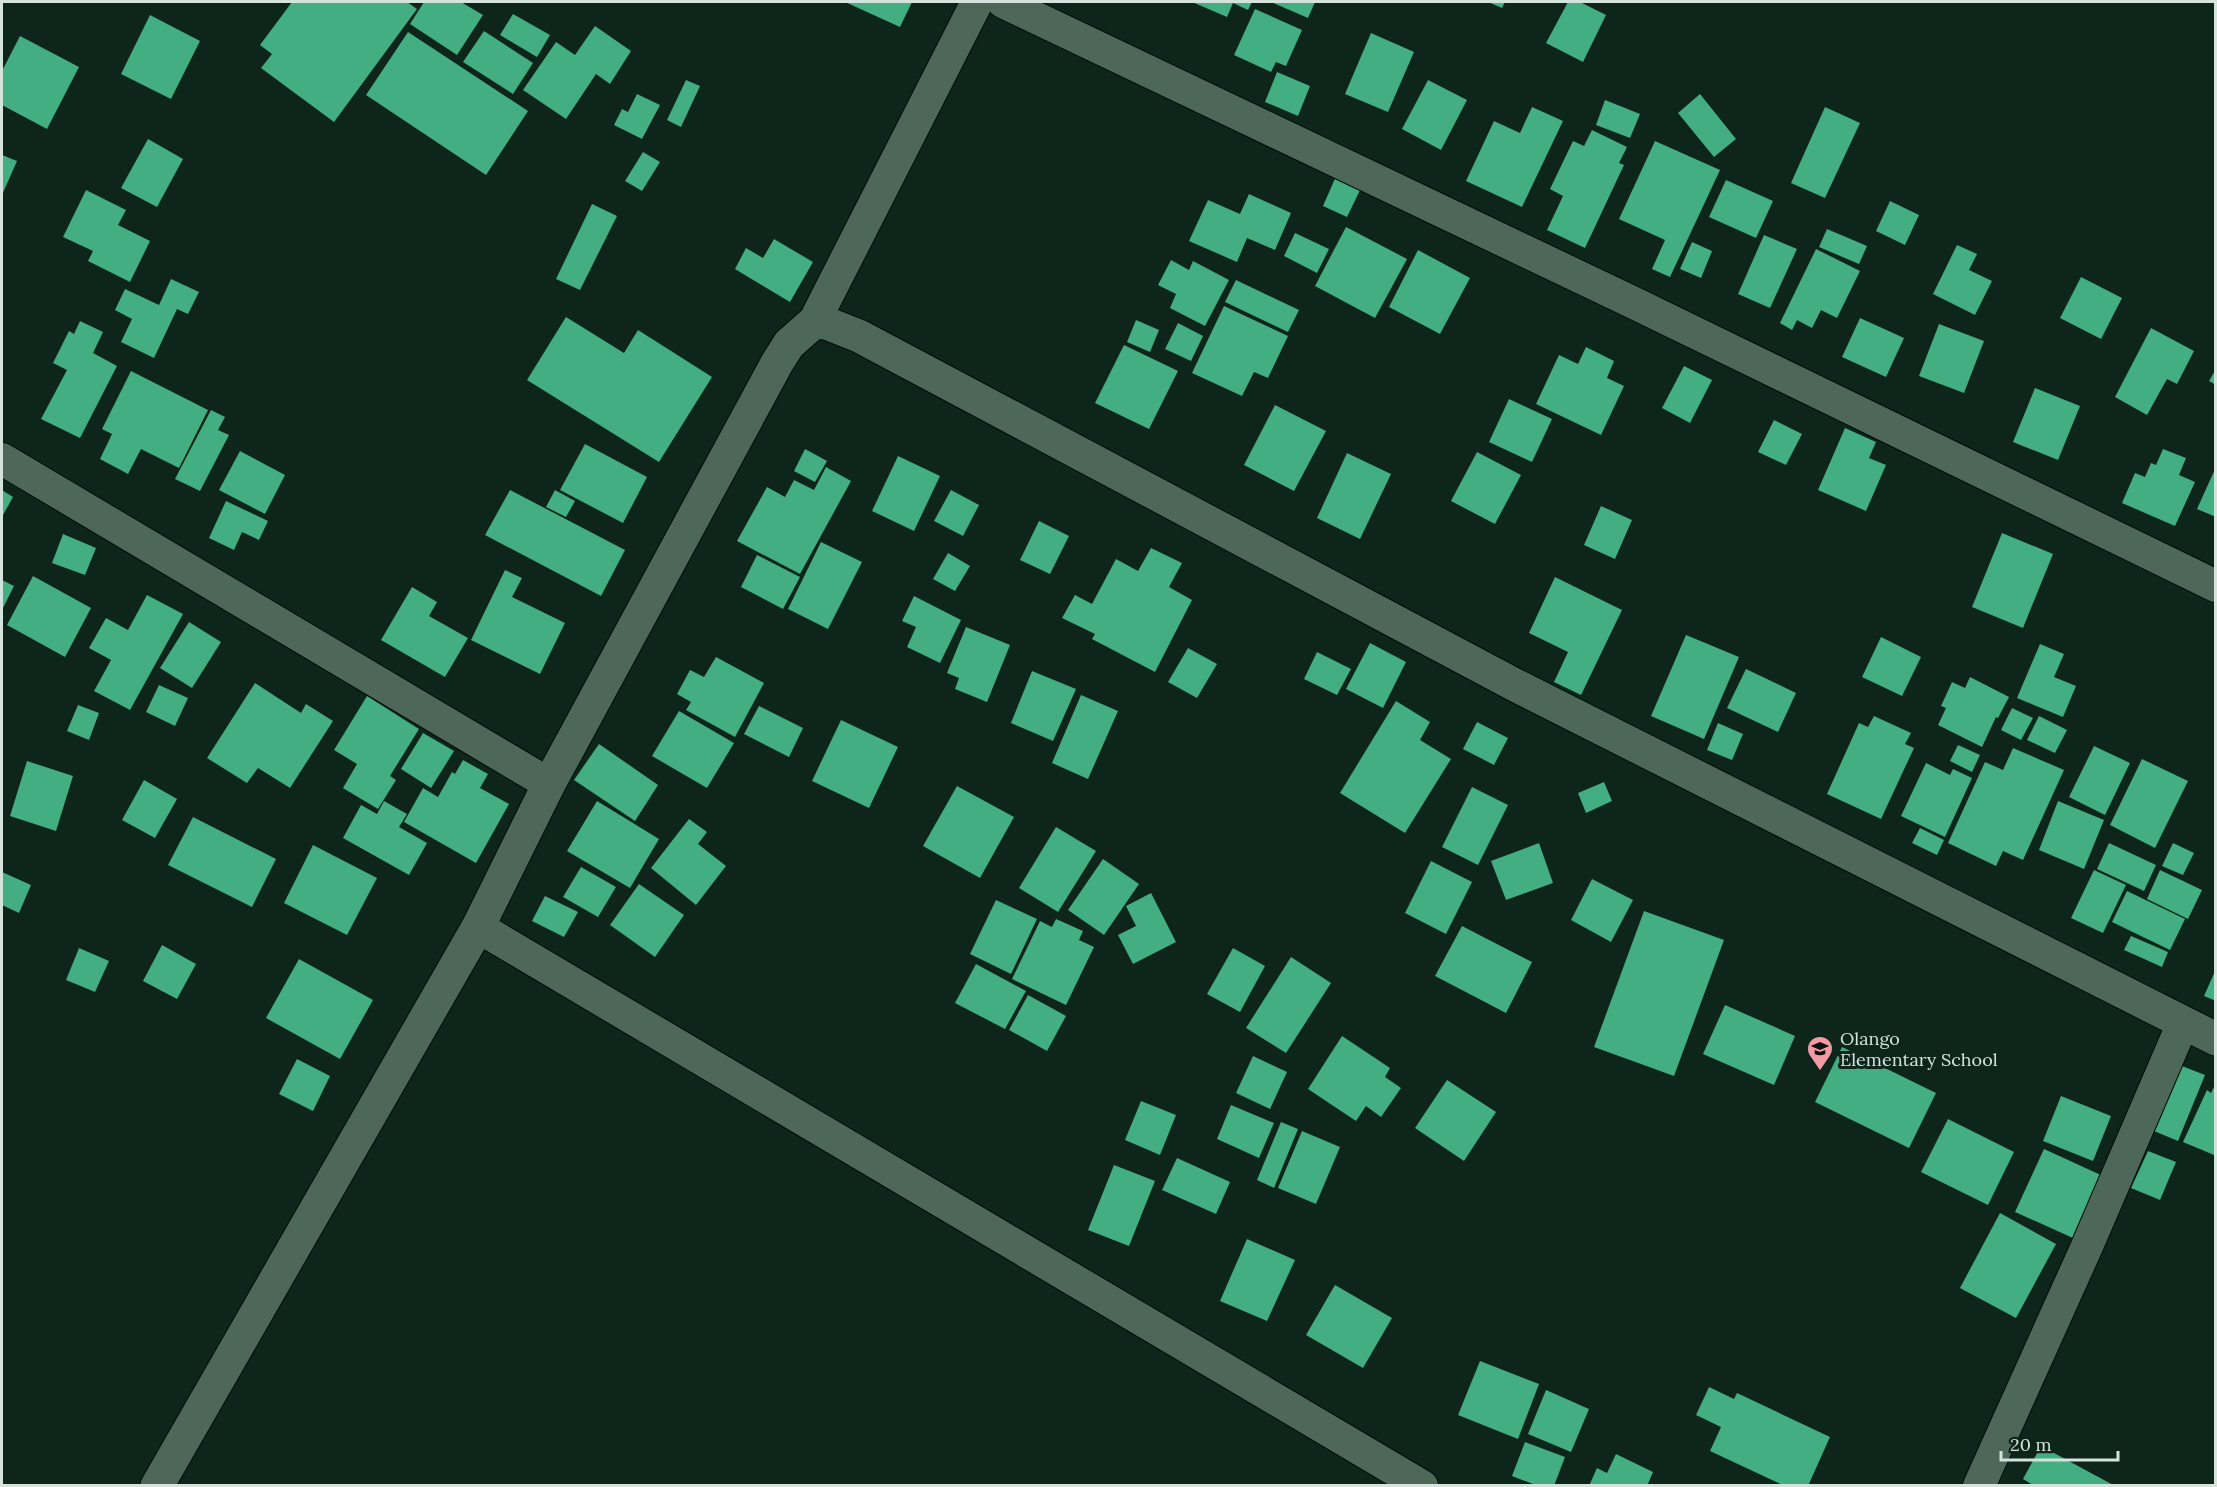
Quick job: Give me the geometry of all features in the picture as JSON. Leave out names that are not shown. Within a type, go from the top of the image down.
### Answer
[{"type":"street","points":[[157,1485],[478,927],[549,784],[777,363],[789,344],[814,322],[977,2]]},
{"type":"street","points":[[1003,2],[1632,302],[2216,586]]},
{"type":"street","points":[[814,322],[826,322],[859,336],[1515,685],[2216,1039]]},
{"type":"street","points":[[2,459],[549,784]]},
{"type":"street","points":[[478,927],[1422,1485]]},
{"type":"street","points":[[1979,1485],[2088,1244],[2183,1023]]},
{"type":"building","points":[[292,2],[407,2],[417,9],[334,122],[261,68],[272,54],[260,45]]},
{"type":"building","points":[[424,2],[461,2],[483,15],[457,55],[410,24]]},
{"type":"building","points":[[845,2],[912,2],[900,27]]},
{"type":"building","points":[[1192,2],[1252,2],[1248,10],[1233,3],[1227,17]]},
{"type":"building","points":[[1271,2],[1315,2],[1308,18]]},
{"type":"building","points":[[1488,2],[1505,2],[1502,8]]},
{"type":"building","points":[[1568,2],[1580,2],[1606,15],[1583,62],[1546,43]]},
{"type":"building","points":[[1255,9],[1302,30],[1286,66],[1276,62],[1271,72],[1234,55]]},
{"type":"building","points":[[513,14],[550,35],[537,57],[500,35]]},
{"type":"building","points":[[150,15],[200,41],[171,99],[121,74]]},
{"type":"building","points":[[595,26],[631,51],[610,84],[596,74],[566,119],[523,90],[556,42],[575,55]]},
{"type":"building","points":[[484,31],[533,63],[513,94],[463,62]]},
{"type":"building","points":[[408,32],[528,111],[486,175],[366,95]]},
{"type":"building","points":[[1371,33],[1414,52],[1388,112],[1345,94]]},
{"type":"building","points":[[20,36],[79,67],[47,129],[2,105],[2,71]]},
{"type":"building","points":[[1277,72],[1310,86],[1298,116],[1265,102]]},
{"type":"building","points":[[686,80],[700,86],[681,127],[667,120]]},
{"type":"building","points":[[1428,80],[1467,100],[1441,150],[1402,129]]},
{"type":"building","points":[[637,94],[660,105],[642,139],[614,125],[622,109],[628,112]]},
{"type":"building","points":[[1700,94],[1736,139],[1714,157],[1678,113]]},
{"type":"building","points":[[1605,100],[1640,114],[1630,138],[1596,125]]},
{"type":"building","points":[[1532,107],[1563,121],[1522,207],[1466,181],[1494,121],[1520,133]]},
{"type":"building","points":[[1825,107],[1860,123],[1825,198],[1791,183]]},
{"type":"building","points":[[1592,130],[1627,147],[1619,163],[1624,165],[1585,248],[1547,230],[1563,196],[1550,189],[1573,141],[1584,146]]},
{"type":"building","points":[[148,139],[183,159],[157,207],[121,188]]},
{"type":"building","points":[[1655,141],[1720,170],[1670,277],[1652,269],[1665,240],[1619,219]]},
{"type":"building","points":[[643,152],[660,162],[642,191],[625,181]]},
{"type":"building","points":[[2,155],[17,161],[2,195]]},
{"type":"building","points":[[1337,174],[1362,186],[1347,217],[1323,206]]},
{"type":"building","points":[[1726,180],[1773,201],[1756,238],[1709,217]]},
{"type":"building","points":[[86,190],[126,210],[118,225],[150,241],[130,282],[88,261],[93,251],[63,237]]},
{"type":"building","points":[[1249,194],[1291,213],[1275,250],[1247,238],[1237,262],[1189,241],[1208,200],[1240,214]]},
{"type":"building","points":[[1890,201],[1919,215],[1905,245],[1876,231]]},
{"type":"building","points":[[592,204],[617,216],[580,290],[556,279]]},
{"type":"building","points":[[1346,227],[1407,259],[1375,318],[1315,286]]},
{"type":"building","points":[[1827,229],[1867,246],[1859,264],[1819,247]]},
{"type":"building","points":[[1295,233],[1329,249],[1317,273],[1284,256]]},
{"type":"building","points":[[1764,235],[1797,249],[1770,308],[1738,294]]},
{"type":"building","points":[[774,239],[813,262],[790,302],[735,269],[746,248],[763,258]]},
{"type":"building","points":[[1692,242],[1712,251],[1701,278],[1680,269]]},
{"type":"building","points":[[1957,245],[1977,254],[1969,270],[1992,281],[1975,315],[1933,294]]},
{"type":"building","points":[[1816,249],[1860,271],[1837,318],[1821,310],[1812,328],[1797,320],[1792,330],[1780,323]]},
{"type":"building","points":[[1418,250],[1470,278],[1440,334],[1389,307]]},
{"type":"building","points":[[1171,260],[1189,270],[1193,261],[1229,280],[1205,326],[1170,308],[1176,294],[1158,285]]},
{"type":"building","points":[[2081,277],[2122,298],[2101,339],[2060,318]]},
{"type":"building","points":[[171,279],[199,292],[188,314],[177,309],[154,358],[121,342],[132,319],[115,310],[125,289],[159,305]]},
{"type":"building","points":[[1236,280],[1299,310],[1288,332],[1225,302]]},
{"type":"building","points":[[1224,306],[1288,336],[1268,378],[1254,372],[1242,396],[1192,373]]},
{"type":"building","points":[[566,317],[624,353],[638,330],[712,377],[659,462],[527,380]]},
{"type":"building","points":[[1860,318],[1904,338],[1886,377],[1842,357]]},
{"type":"building","points":[[1136,320],[1159,330],[1150,352],[1127,342]]},
{"type":"building","points":[[80,321],[103,332],[93,353],[117,366],[80,438],[41,419],[67,370],[53,363],[69,331],[74,334]]},
{"type":"building","points":[[1178,323],[1203,336],[1191,361],[1165,349]]},
{"type":"building","points":[[1939,324],[1984,341],[1964,393],[1919,376]]},
{"type":"building","points":[[2151,328],[2194,351],[2177,384],[2167,379],[2147,415],[2115,397]]},
{"type":"building","points":[[1124,345],[1178,371],[1149,429],[1095,403]]},
{"type":"building","points":[[1586,347],[1614,361],[1607,378],[1624,386],[1601,435],[1536,404],[1559,355],[1578,364]]},
{"type":"building","points":[[1684,366],[1712,380],[1690,423],[1662,408]]},
{"type":"building","points":[[2216,369],[2216,385],[2209,381]]},
{"type":"building","points":[[131,371],[208,410],[179,468],[141,449],[128,474],[100,459],[112,434],[102,429]]},
{"type":"building","points":[[2035,388],[2080,406],[2058,460],[2013,442]]},
{"type":"building","points":[[1509,399],[1552,419],[1532,462],[1489,442]]},
{"type":"building","points":[[1275,405],[1326,431],[1294,491],[1244,465]]},
{"type":"building","points":[[211,410],[225,417],[218,430],[229,435],[200,491],[175,479]]},
{"type":"building","points":[[1774,420],[1802,434],[1786,465],[1758,452]]},
{"type":"building","points":[[1845,428],[1876,442],[1869,458],[1886,465],[1866,511],[1818,490]]},
{"type":"building","points":[[585,444],[647,477],[623,523],[560,490]]},
{"type":"building","points":[[805,449],[827,461],[815,482],[794,471]]},
{"type":"building","points":[[2163,449],[2186,458],[2179,475],[2195,482],[2175,526],[2122,503],[2135,473],[2145,477],[2151,463],[2156,465]]},
{"type":"building","points":[[240,451],[285,475],[265,514],[219,490]]},
{"type":"building","points":[[1477,452],[1521,475],[1495,524],[1451,501]]},
{"type":"building","points":[[1347,453],[1391,474],[1360,539],[1317,518]]},
{"type":"building","points":[[898,456],[940,476],[914,531],[872,511]]},
{"type":"building","points":[[826,467],[851,481],[800,574],[737,541],[767,487],[785,497],[794,480],[814,490]]},
{"type":"building","points":[[2216,467],[2216,517],[2197,509]]},
{"type":"building","points":[[2,490],[13,497],[2,517]]},
{"type":"building","points":[[510,490],[625,550],[601,596],[485,535]]},
{"type":"building","points":[[555,490],[575,501],[566,517],[546,507]]},
{"type":"building","points":[[951,490],[979,505],[963,536],[934,521]]},
{"type":"building","points":[[226,501],[268,521],[259,540],[242,532],[234,550],[209,538]]},
{"type":"building","points":[[1601,506],[1632,520],[1615,559],[1584,545]]},
{"type":"building","points":[[1039,521],[1069,536],[1050,574],[1020,560]]},
{"type":"building","points":[[2002,533],[2053,554],[2023,628],[1972,607]]},
{"type":"building","points":[[63,534],[96,548],[85,575],[52,563]]},
{"type":"building","points":[[821,542],[862,562],[828,629],[788,609]]},
{"type":"building","points":[[1151,548],[1182,563],[1169,587],[1192,600],[1155,672],[1092,639],[1095,634],[1062,618],[1075,595],[1092,604],[1116,559],[1138,571]]},
{"type":"building","points":[[948,553],[970,566],[955,591],[933,579]]},
{"type":"building","points":[[757,555],[800,577],[783,609],[741,587]]},
{"type":"building","points":[[505,570],[522,578],[512,597],[565,623],[540,674],[471,640]]},
{"type":"building","points":[[33,576],[91,608],[65,657],[7,625]]},
{"type":"building","points":[[1555,577],[1622,610],[1581,695],[1554,682],[1568,652],[1529,633]]},
{"type":"building","points":[[2,580],[14,586],[2,610]]},
{"type":"building","points":[[412,587],[437,602],[429,616],[468,638],[445,677],[381,640]]},
{"type":"building","points":[[147,595],[183,614],[130,710],[94,691],[111,660],[89,648],[106,618],[128,630]]},
{"type":"building","points":[[914,596],[961,620],[940,663],[907,647],[916,627],[902,621]]},
{"type":"building","points":[[189,622],[221,642],[192,688],[160,668]]},
{"type":"building","points":[[966,627],[1010,645],[987,702],[955,689],[959,678],[947,673]]},
{"type":"building","points":[[1686,635],[1739,657],[1704,739],[1651,716]]},
{"type":"building","points":[[1881,637],[1921,657],[1902,696],[1862,677]]},
{"type":"building","points":[[1370,643],[1406,662],[1383,708],[1346,689]]},
{"type":"building","points":[[2040,644],[2064,654],[2054,677],[2076,686],[2063,717],[2017,698]]},
{"type":"building","points":[[1188,648],[1217,664],[1197,698],[1168,682]]},
{"type":"building","points":[[1317,652],[1351,669],[1337,695],[1304,679]]},
{"type":"building","points":[[716,657],[764,683],[735,737],[686,710],[691,702],[677,694],[690,670],[704,677]]},
{"type":"building","points":[[1746,669],[1796,693],[1778,732],[1727,708]]},
{"type":"building","points":[[1032,671],[1076,689],[1053,741],[1011,723]]},
{"type":"building","points":[[1970,677],[2009,697],[1998,718],[1996,717],[1982,747],[1938,725],[1946,708],[1941,706],[1952,682],[1965,688]]},
{"type":"building","points":[[255,683],[301,713],[306,704],[333,721],[290,788],[258,768],[247,783],[207,758]]},
{"type":"building","points":[[159,685],[188,698],[175,726],[146,712]]},
{"type":"building","points":[[1081,695],[1118,711],[1088,779],[1052,763]]},
{"type":"building","points":[[367,696],[419,729],[390,776],[396,780],[378,809],[343,788],[357,764],[334,750]]},
{"type":"building","points":[[1396,701],[1430,722],[1420,740],[1451,759],[1405,833],[1340,793]]},
{"type":"building","points":[[78,705],[99,713],[89,740],[67,731]]},
{"type":"building","points":[[759,706],[803,728],[789,757],[744,734]]},
{"type":"building","points":[[2012,708],[2033,718],[2021,740],[2001,730]]},
{"type":"building","points":[[679,711],[734,743],[707,788],[652,756]]},
{"type":"building","points":[[1874,716],[1911,733],[1905,744],[1914,748],[1881,819],[1827,794],[1859,723],[1868,727]]},
{"type":"building","points":[[2039,716],[2067,730],[2055,753],[2027,740]]},
{"type":"building","points":[[841,720],[898,747],[869,808],[812,781]]},
{"type":"building","points":[[1477,722],[1508,738],[1494,765],[1463,749]]},
{"type":"building","points":[[1718,723],[1743,734],[1732,760],[1707,750]]},
{"type":"building","points":[[423,733],[454,751],[431,788],[401,769]]},
{"type":"building","points":[[599,744],[658,785],[635,821],[574,780]]},
{"type":"building","points":[[1958,745],[1980,755],[1972,772],[1950,761]]},
{"type":"building","points":[[2094,746],[2130,763],[2105,815],[2069,797]]},
{"type":"building","points":[[2013,748],[2064,770],[2023,860],[2003,851],[1996,866],[1948,843],[1985,762],[2003,770]]},
{"type":"building","points":[[2142,759],[2188,781],[2155,848],[2110,825]]},
{"type":"building","points":[[463,760],[488,774],[480,788],[509,804],[476,863],[404,822],[423,788],[438,797],[452,772],[455,774]]},
{"type":"building","points":[[27,761],[73,776],[56,831],[10,816]]},
{"type":"building","points":[[1926,763],[1950,775],[1953,769],[1972,778],[1945,837],[1901,816]]},
{"type":"building","points":[[144,780],[177,799],[155,838],[122,820]]},
{"type":"building","points":[[1604,782],[1612,801],[1586,813],[1578,793]]},
{"type":"building","points":[[957,786],[1014,817],[980,878],[923,846]]},
{"type":"building","points":[[1472,787],[1508,805],[1478,865],[1442,847]]},
{"type":"building","points":[[384,801],[407,814],[399,827],[427,843],[409,875],[343,838],[361,805],[377,814]]},
{"type":"building","points":[[597,801],[659,839],[630,888],[567,851]]},
{"type":"building","points":[[2058,801],[2104,820],[2084,869],[2039,850]]},
{"type":"building","points":[[193,817],[276,859],[252,907],[168,865]]},
{"type":"building","points":[[689,819],[707,832],[698,844],[726,866],[696,905],[651,868]]},
{"type":"building","points":[[1056,827],[1096,851],[1058,912],[1019,888]]},
{"type":"building","points":[[1920,828],[1944,840],[1937,855],[1912,843]]},
{"type":"building","points":[[1539,843],[1553,883],[1506,900],[1491,861]]},
{"type":"building","points":[[2109,843],[2156,865],[2144,891],[2097,869]]},
{"type":"building","points":[[2173,843],[2194,853],[2183,875],[2162,866]]},
{"type":"building","points":[[313,845],[377,878],[347,935],[284,903]]},
{"type":"building","points":[[1103,859],[1139,884],[1104,935],[1068,910]]},
{"type":"building","points":[[1431,861],[1472,882],[1446,934],[1405,913]]},
{"type":"building","points":[[581,867],[616,887],[598,917],[563,897]]},
{"type":"building","points":[[2094,870],[2126,885],[2103,933],[2071,918]]},
{"type":"building","points":[[2160,870],[2202,890],[2188,919],[2147,899]]},
{"type":"building","points":[[2,872],[31,885],[19,913],[2,905]]},
{"type":"building","points":[[1592,879],[1633,900],[1611,942],[1571,920]]},
{"type":"building","points":[[639,884],[684,915],[655,957],[610,925]]},
{"type":"building","points":[[2127,891],[2185,919],[2170,950],[2112,922]]},
{"type":"building","points":[[1151,893],[1176,942],[1133,964],[1118,935],[1136,926],[1126,906]]},
{"type":"building","points":[[545,896],[578,912],[564,937],[532,921]]},
{"type":"building","points":[[996,900],[1037,919],[1011,974],[970,954]]},
{"type":"building","points":[[1644,911],[1724,940],[1674,1076],[1594,1047]]},
{"type":"building","points":[[1056,919],[1083,931],[1079,940],[1094,947],[1066,1005],[1012,979],[1040,921],[1052,927]]},
{"type":"building","points":[[1462,926],[1532,962],[1506,1013],[1435,976]]},
{"type":"building","points":[[2131,936],[2168,952],[2162,967],[2124,950]]},
{"type":"building","points":[[162,945],[196,964],[177,999],[143,981]]},
{"type":"building","points":[[79,948],[109,961],[95,992],[66,980]]},
{"type":"building","points":[[1233,948],[1265,966],[1240,1012],[1207,994]]},
{"type":"building","points":[[1291,957],[1331,983],[1286,1053],[1246,1028]]},
{"type":"building","points":[[299,959],[373,1000],[340,1059],[266,1018]]},
{"type":"building","points":[[976,964],[1026,991],[1005,1029],[955,1003]]},
{"type":"building","points":[[2216,969],[2216,1001],[2204,996]]},
{"type":"building","points":[[1028,995],[1066,1016],[1047,1051],[1009,1030]]},
{"type":"building","points":[[1725,1005],[1795,1036],[1774,1085],[1703,1054]]},
{"type":"building","points":[[1342,1036],[1390,1068],[1385,1077],[1401,1088],[1381,1117],[1366,1106],[1356,1121],[1308,1089]]},
{"type":"building","points":[[1842,1047],[1936,1093],[1909,1148],[1815,1102]]},
{"type":"building","points":[[1253,1056],[1287,1072],[1270,1109],[1236,1093]]},
{"type":"building","points":[[297,1059],[330,1076],[313,1111],[279,1094]]},
{"type":"building","points":[[2169,1061],[2205,1075],[2178,1141],[2142,1126]]},
{"type":"building","points":[[1447,1080],[1496,1112],[1464,1161],[1415,1128]]},
{"type":"building","points":[[2216,1083],[2216,1152],[2214,1155],[2183,1142],[2207,1090],[2211,1093]]},
{"type":"building","points":[[2061,1096],[2111,1116],[2093,1161],[2043,1141]]},
{"type":"building","points":[[1141,1101],[1176,1115],[1160,1155],[1125,1140]]},
{"type":"building","points":[[1231,1105],[1274,1123],[1259,1158],[1217,1139]]},
{"type":"building","points":[[1948,1119],[2014,1152],[1988,1205],[1921,1172]]},
{"type":"building","points":[[1281,1122],[1298,1129],[1274,1188],[1257,1180]]},
{"type":"building","points":[[1302,1131],[1340,1147],[1316,1204],[1278,1188]]},
{"type":"building","points":[[2044,1149],[2103,1176],[2073,1238],[2015,1212]]},
{"type":"building","points":[[2148,1151],[2176,1162],[2160,1200],[2131,1188]]},
{"type":"building","points":[[1177,1158],[1230,1182],[1216,1214],[1162,1190]]},
{"type":"building","points":[[1114,1165],[1155,1181],[1129,1246],[1088,1230]]},
{"type":"building","points":[[2000,1213],[2056,1244],[2016,1318],[1960,1288]]},
{"type":"building","points":[[1247,1239],[1295,1260],[1267,1321],[1220,1301]]},
{"type":"building","points":[[1335,1285],[1392,1318],[1363,1368],[1306,1335]]},
{"type":"building","points":[[1480,1361],[1539,1384],[1518,1439],[1458,1415]]},
{"type":"building","points":[[1709,1387],[1734,1399],[1737,1393],[1830,1437],[1808,1486],[1785,1486],[1710,1451],[1721,1427],[1696,1415]]},
{"type":"building","points":[[1546,1390],[1589,1409],[1571,1452],[1528,1434]]},
{"type":"building","points":[[1525,1442],[1565,1457],[1554,1486],[1538,1486],[1512,1476]]},
{"type":"building","points":[[2041,1446],[2115,1486],[2035,1486],[2023,1479]]},
{"type":"building","points":[[1616,1454],[1653,1472],[1647,1486],[1589,1486],[1597,1468],[1607,1473]]},
{"type":"place","name":"Olango Elementary School","points":[[1820,1072]]}]
